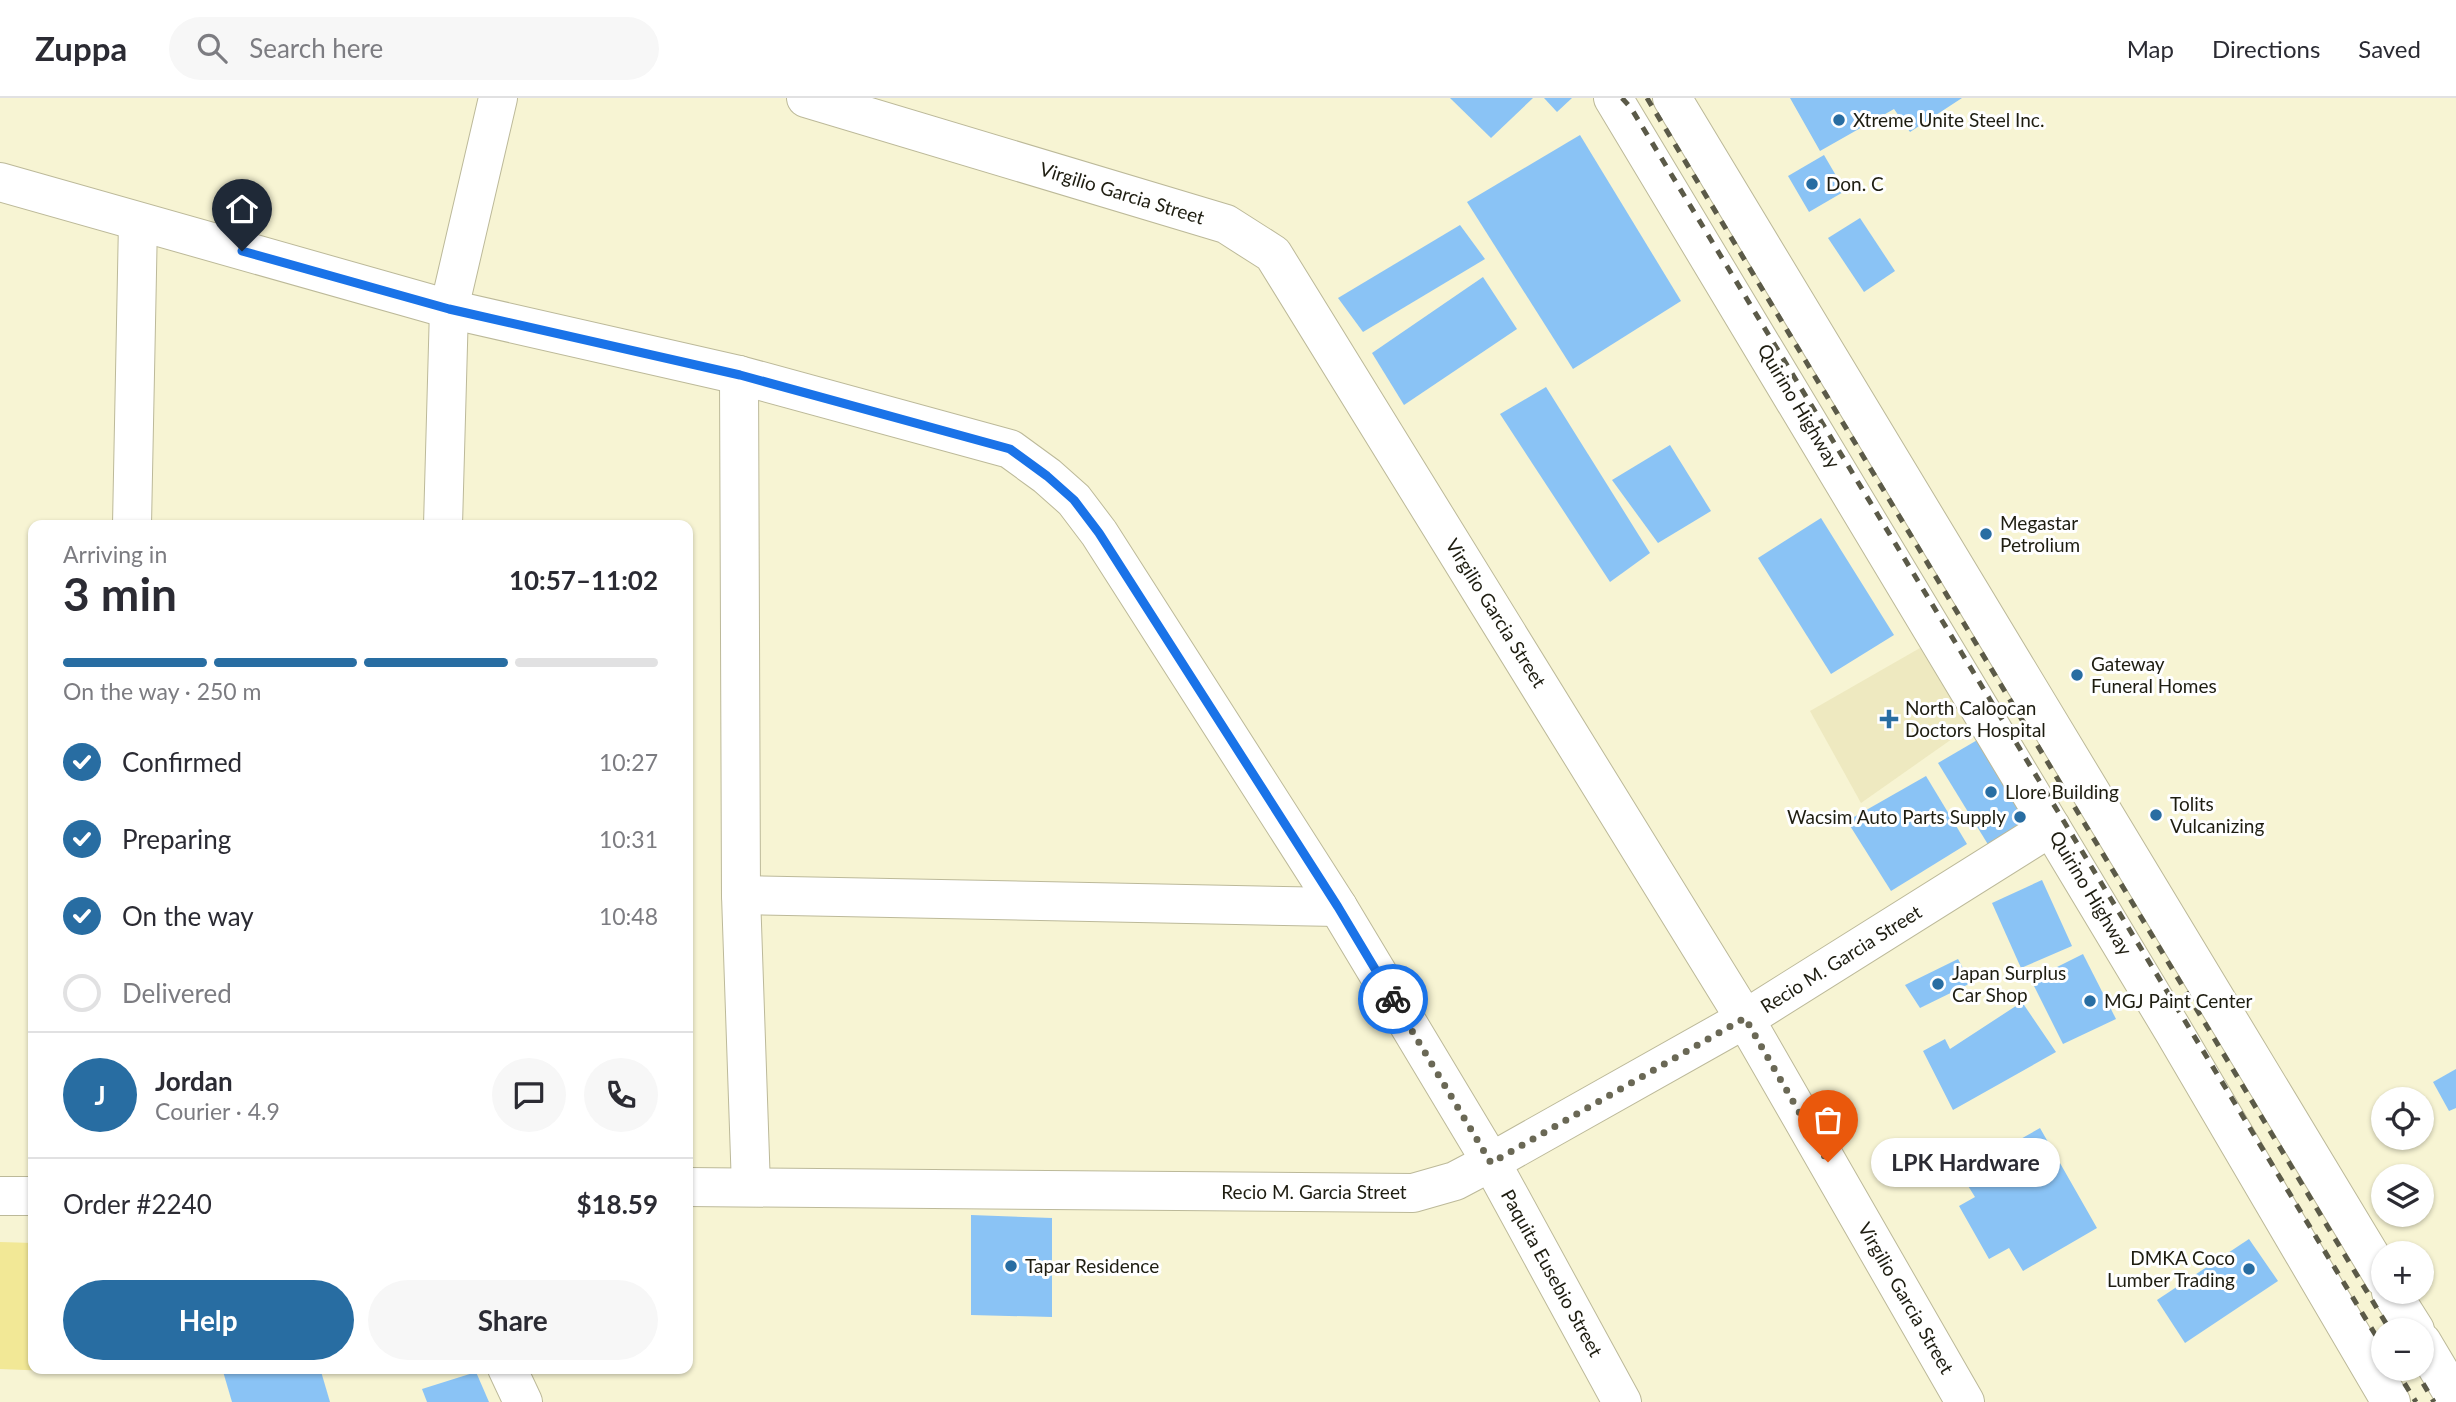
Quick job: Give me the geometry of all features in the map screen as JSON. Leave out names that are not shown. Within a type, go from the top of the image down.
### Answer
[{"type":"street","points":[[443,520],[449,309],[498,98]]},
{"type":"street","name":"Virgilio Garcia Street","points":[[806,98],[1226,224],[1273,254],[1745,1018],[1965,1402]]},
{"type":"street","name":"Quirino Highway","points":[[1613,98],[2052,827],[2391,1402]]},
{"type":"street","points":[[1672,98],[2371,1256]]},
{"type":"street","name":"Paquita Eusebio Street","points":[[0,182],[449,309],[740,375],[1010,449],[1074,500],[1099,533],[1338,907],[1491,1163],[1622,1402]]},
{"type":"street","points":[[132,520],[138,222]]},
{"type":"street","points":[[740,375],[741,895],[751,1187]]},
{"type":"street","name":"Recio M. Garcia Street","points":[[693,1187],[1413,1194],[1455,1181],[1491,1163],[1745,1018],[2052,827]]},
{"type":"street","points":[[741,895],[1338,907]]},
{"type":"street","points":[[0,1196],[28,1196]]},
{"type":"street","points":[[2434,1362],[2456,1399]]},
{"type":"street","points":[[510,1374],[523,1402]]},
{"type":"shaded area","name":"North Caloocan Doctors Hospital","points":[[1920,648],[1969,727],[1861,803],[1810,711]]},
{"type":"shaded area","points":[[0,1242],[28,1243],[28,1370],[0,1369]]},
{"type":"building","points":[[1450,98],[1533,98],[1491,138]]},
{"type":"building","points":[[1544,98],[1572,98],[1557,112]]},
{"type":"building","name":"Xtreme Unite Steel Inc.","points":[[1790,98],[1962,98],[1910,132],[1894,109],[1820,151]]},
{"type":"building","points":[[1580,135],[1681,301],[1573,369],[1467,202]]},
{"type":"building","points":[[1824,155],[1845,191],[1809,212],[1788,176]]},
{"type":"building","points":[[1860,218],[1895,271],[1864,292],[1828,238]]},
{"type":"building","points":[[1460,225],[1485,259],[1363,332],[1338,298]]},
{"type":"building","points":[[1483,277],[1517,329],[1404,405],[1372,353]]},
{"type":"building","points":[[1546,387],[1650,553],[1610,582],[1500,414]]},
{"type":"building","points":[[1670,445],[1711,511],[1658,543],[1612,480]]},
{"type":"building","points":[[1821,518],[1894,635],[1831,674],[1758,558]]},
{"type":"building","name":"Llore Building","points":[[1991,732],[2043,820],[1992,851],[1938,763]]},
{"type":"building","points":[[1926,776],[1967,844],[1891,891],[1847,821]]},
{"type":"building","points":[[2042,880],[2072,946],[2021,968],[1992,903]]},
{"type":"building","points":[[2083,954],[2116,1019],[2063,1044],[2031,980]]},
{"type":"building","name":"Japan Surplus Car Shop","points":[[1958,959],[1971,983],[1920,1008],[1905,985]]},
{"type":"building","points":[[2022,1002],[2056,1052],[1953,1110],[1923,1051],[1945,1039],[1950,1049]]},
{"type":"building","points":[[2456,1069],[2456,1108],[2449,1111],[2433,1082]]},
{"type":"building","points":[[2040,1128],[2097,1228],[2023,1271],[2009,1248],[1989,1259],[1959,1206],[1975,1197],[1960,1173]]},
{"type":"building","name":"Tapar Residence","points":[[971,1215],[1052,1218],[1052,1317],[971,1315]]},
{"type":"building","points":[[2249,1239],[2278,1281],[2185,1343],[2157,1300]]},
{"type":"building","points":[[224,1374],[322,1374],[330,1402],[232,1402]]},
{"type":"building","points":[[477,1374],[489,1402],[427,1402],[422,1389]]},
{"type":"railway","points":[[1622,98],[1631,108],[2371,1328]]},
{"type":"railway","points":[[1647,98],[2383,1318]]},
{"type":"railway","points":[[2403,1381],[2416,1402]]},
{"type":"railway","points":[[2422,1381],[2434,1402]]},
{"type":"way so far","points":[[1393,999],[1491,1163],[1745,1018],[1828,1162]]},
{"type":"place","name":"Xtreme Unite Steel Inc.","points":[[1839,120]]},
{"type":"place","name":"Don. C","points":[[1812,184]]},
{"type":"place","name":"Megastar Petrolium","points":[[1986,534]]},
{"type":"place","name":"Gateway Funeral Homes","points":[[2077,675]]},
{"type":"place","name":"North Caloocan Doctors Hospital","points":[[1889,719]]},
{"type":"place","name":"Llore Building","points":[[1991,792]]},
{"type":"place","name":"Tolits Vulcanizing","points":[[2156,815]]},
{"type":"place","name":"Wacsim Auto Parts Supply","points":[[2020,817]]},
{"type":"place","name":"Japan Surplus Car Shop","points":[[1938,984]]},
{"type":"place","name":"MGJ Paint Center","points":[[2090,1001]]},
{"type":"place","name":"LPK Hardware","points":[[1828,1162]]},
{"type":"place","name":"Tapar Residence","points":[[1011,1266]]},
{"type":"place","name":"DMKA Coco Lumber Trading","points":[[2249,1269]]},
{"type":"route","points":[[242,251],[449,309],[740,375],[1010,449],[1074,500],[1099,533],[1338,907],[1393,999]]}]
